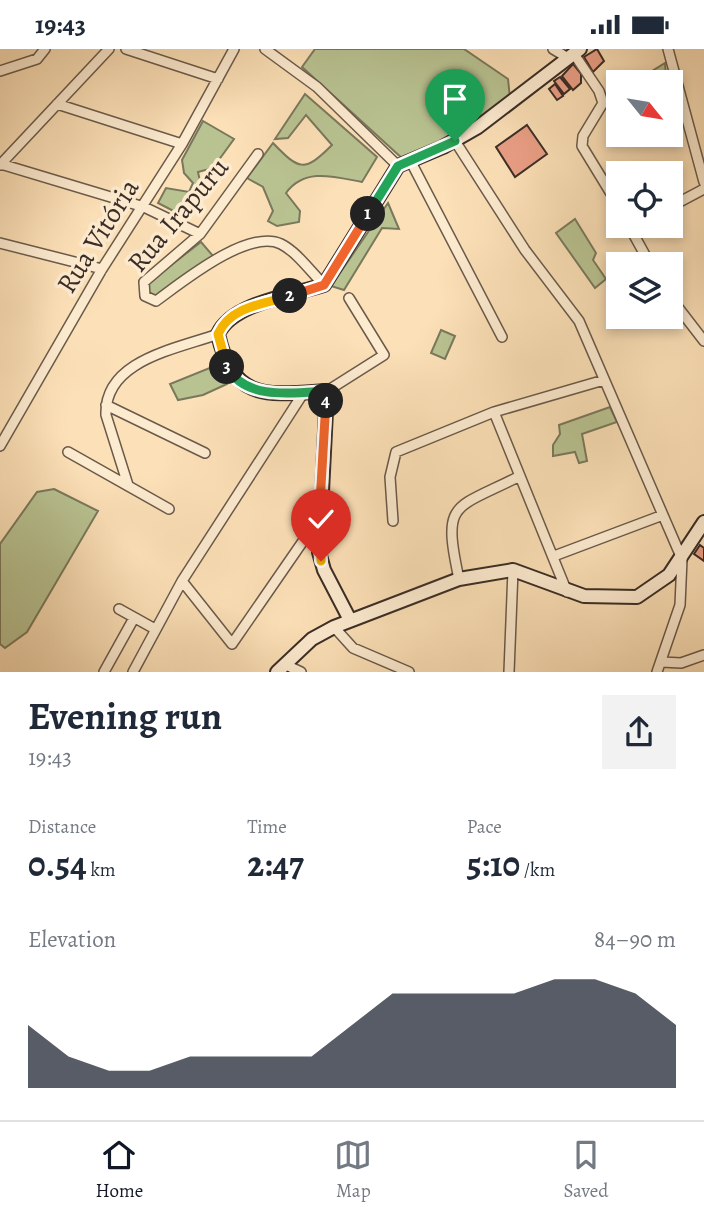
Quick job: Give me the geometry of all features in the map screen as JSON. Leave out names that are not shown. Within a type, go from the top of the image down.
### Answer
[{"type":"street","points":[[0,71],[37,59],[45,49]]},
{"type":"street","points":[[109,49],[0,165],[144,207],[200,234]]},
{"type":"street","points":[[126,49],[218,79]]},
{"type":"street","name":"Rua Vitória","points":[[0,446],[102,269],[182,144],[234,49]]},
{"type":"street","points":[[265,49],[317,87],[404,164],[502,337]]},
{"type":"street","points":[[553,49],[574,53],[599,91],[603,103],[583,136],[582,146],[606,185]]},
{"type":"street","points":[[668,49],[704,182]]},
{"type":"street","points":[[128,485],[106,415],[106,405],[114,383],[129,368],[218,334],[227,319],[241,310],[324,285],[404,164],[455,141],[507,107],[574,53]]},
{"type":"street","points":[[57,104],[182,144]]},
{"type":"street","points":[[455,141],[525,250],[579,321],[682,559],[680,605],[657,672]]},
{"type":"street","name":"Rua Irapuru","points":[[258,153],[200,234],[142,286],[145,296],[156,301],[226,253],[267,241],[283,245],[324,285]]},
{"type":"street","points":[[683,200],[704,189]]},
{"type":"street","points":[[0,243],[102,269]]},
{"type":"street","points":[[218,334],[224,361],[238,381],[261,391],[327,391],[381,358],[383,349],[349,298]]},
{"type":"street","points":[[683,314],[704,341]]},
{"type":"street","points":[[393,521],[390,477],[396,452],[494,412],[604,380]]},
{"type":"street","points":[[327,391],[319,518],[321,561],[350,620]]},
{"type":"street","points":[[133,671],[181,581],[304,392]]},
{"type":"street","points":[[106,405],[205,453]]},
{"type":"street","points":[[494,412],[567,592]]},
{"type":"street","points":[[68,452],[169,509]]},
{"type":"street","points":[[459,579],[450,530],[453,516],[463,505],[520,476]]},
{"type":"street","points":[[554,556],[663,515]]},
{"type":"street","points":[[181,581],[232,644],[319,518]]},
{"type":"street","points":[[281,668],[312,639],[334,627],[459,579],[513,570],[537,576],[567,592],[597,597],[637,597],[657,585],[682,559],[704,522]]},
{"type":"street","points":[[509,672],[513,570]]},
{"type":"street","points":[[119,609],[155,629]]},
{"type":"street","points":[[104,672],[134,618]]},
{"type":"street","points":[[334,627],[353,648],[410,672]]},
{"type":"street","points":[[662,662],[681,663],[704,655]]},
{"type":"street","points":[[281,668],[301,672]]},
{"type":"green space","points":[[315,49],[464,49],[508,79],[510,98],[472,125],[404,160],[302,67]]},
{"type":"green space","points":[[665,63],[666,70],[654,70]]},
{"type":"green space","points":[[305,94],[377,157],[362,182],[321,176],[302,180],[294,185],[286,193],[300,211],[299,222],[277,226],[268,221],[273,211],[263,187],[247,178],[273,143],[289,159],[302,165],[315,160],[332,145],[306,115],[288,138],[275,139]]},
{"type":"green space","points":[[203,121],[234,139],[213,168],[198,172],[201,186],[192,199],[195,205],[187,218],[158,203],[166,188],[189,192],[193,183],[184,173],[182,160]]},
{"type":"green space","points":[[388,203],[399,229],[382,228],[344,290],[331,286]]},
{"type":"green space","points":[[575,219],[596,253],[593,260],[606,279],[595,288],[556,233]]},
{"type":"green space","points":[[201,242],[213,256],[155,297],[150,296],[144,286]]},
{"type":"green space","points":[[441,330],[455,336],[445,359],[431,353]]},
{"type":"green space","points":[[217,365],[227,384],[203,395],[178,400],[170,384]]},
{"type":"green space","points":[[610,407],[617,422],[582,434],[587,461],[579,463],[575,452],[553,456],[553,445],[560,434],[559,425]]},
{"type":"green space","points":[[54,489],[98,511],[27,632],[5,648],[0,644],[0,544],[37,492]]},
{"type":"building","points":[[597,49],[604,61],[593,72],[584,57]]},
{"type":"building","points":[[573,64],[581,74],[581,83],[573,90],[562,76]]},
{"type":"building","points":[[560,77],[570,89],[564,94],[554,81]]},
{"type":"building","points":[[555,84],[563,96],[557,100],[549,89]]},
{"type":"building","points":[[527,125],[547,154],[515,177],[496,147]]},
{"type":"building","points":[[700,545],[704,548],[704,561],[694,554]]},
{"type":"route","points":[[321,561],[318,541],[327,391],[278,392],[248,387],[238,381],[224,361],[218,334],[227,319],[241,310],[324,285],[398,166],[455,141]]}]
